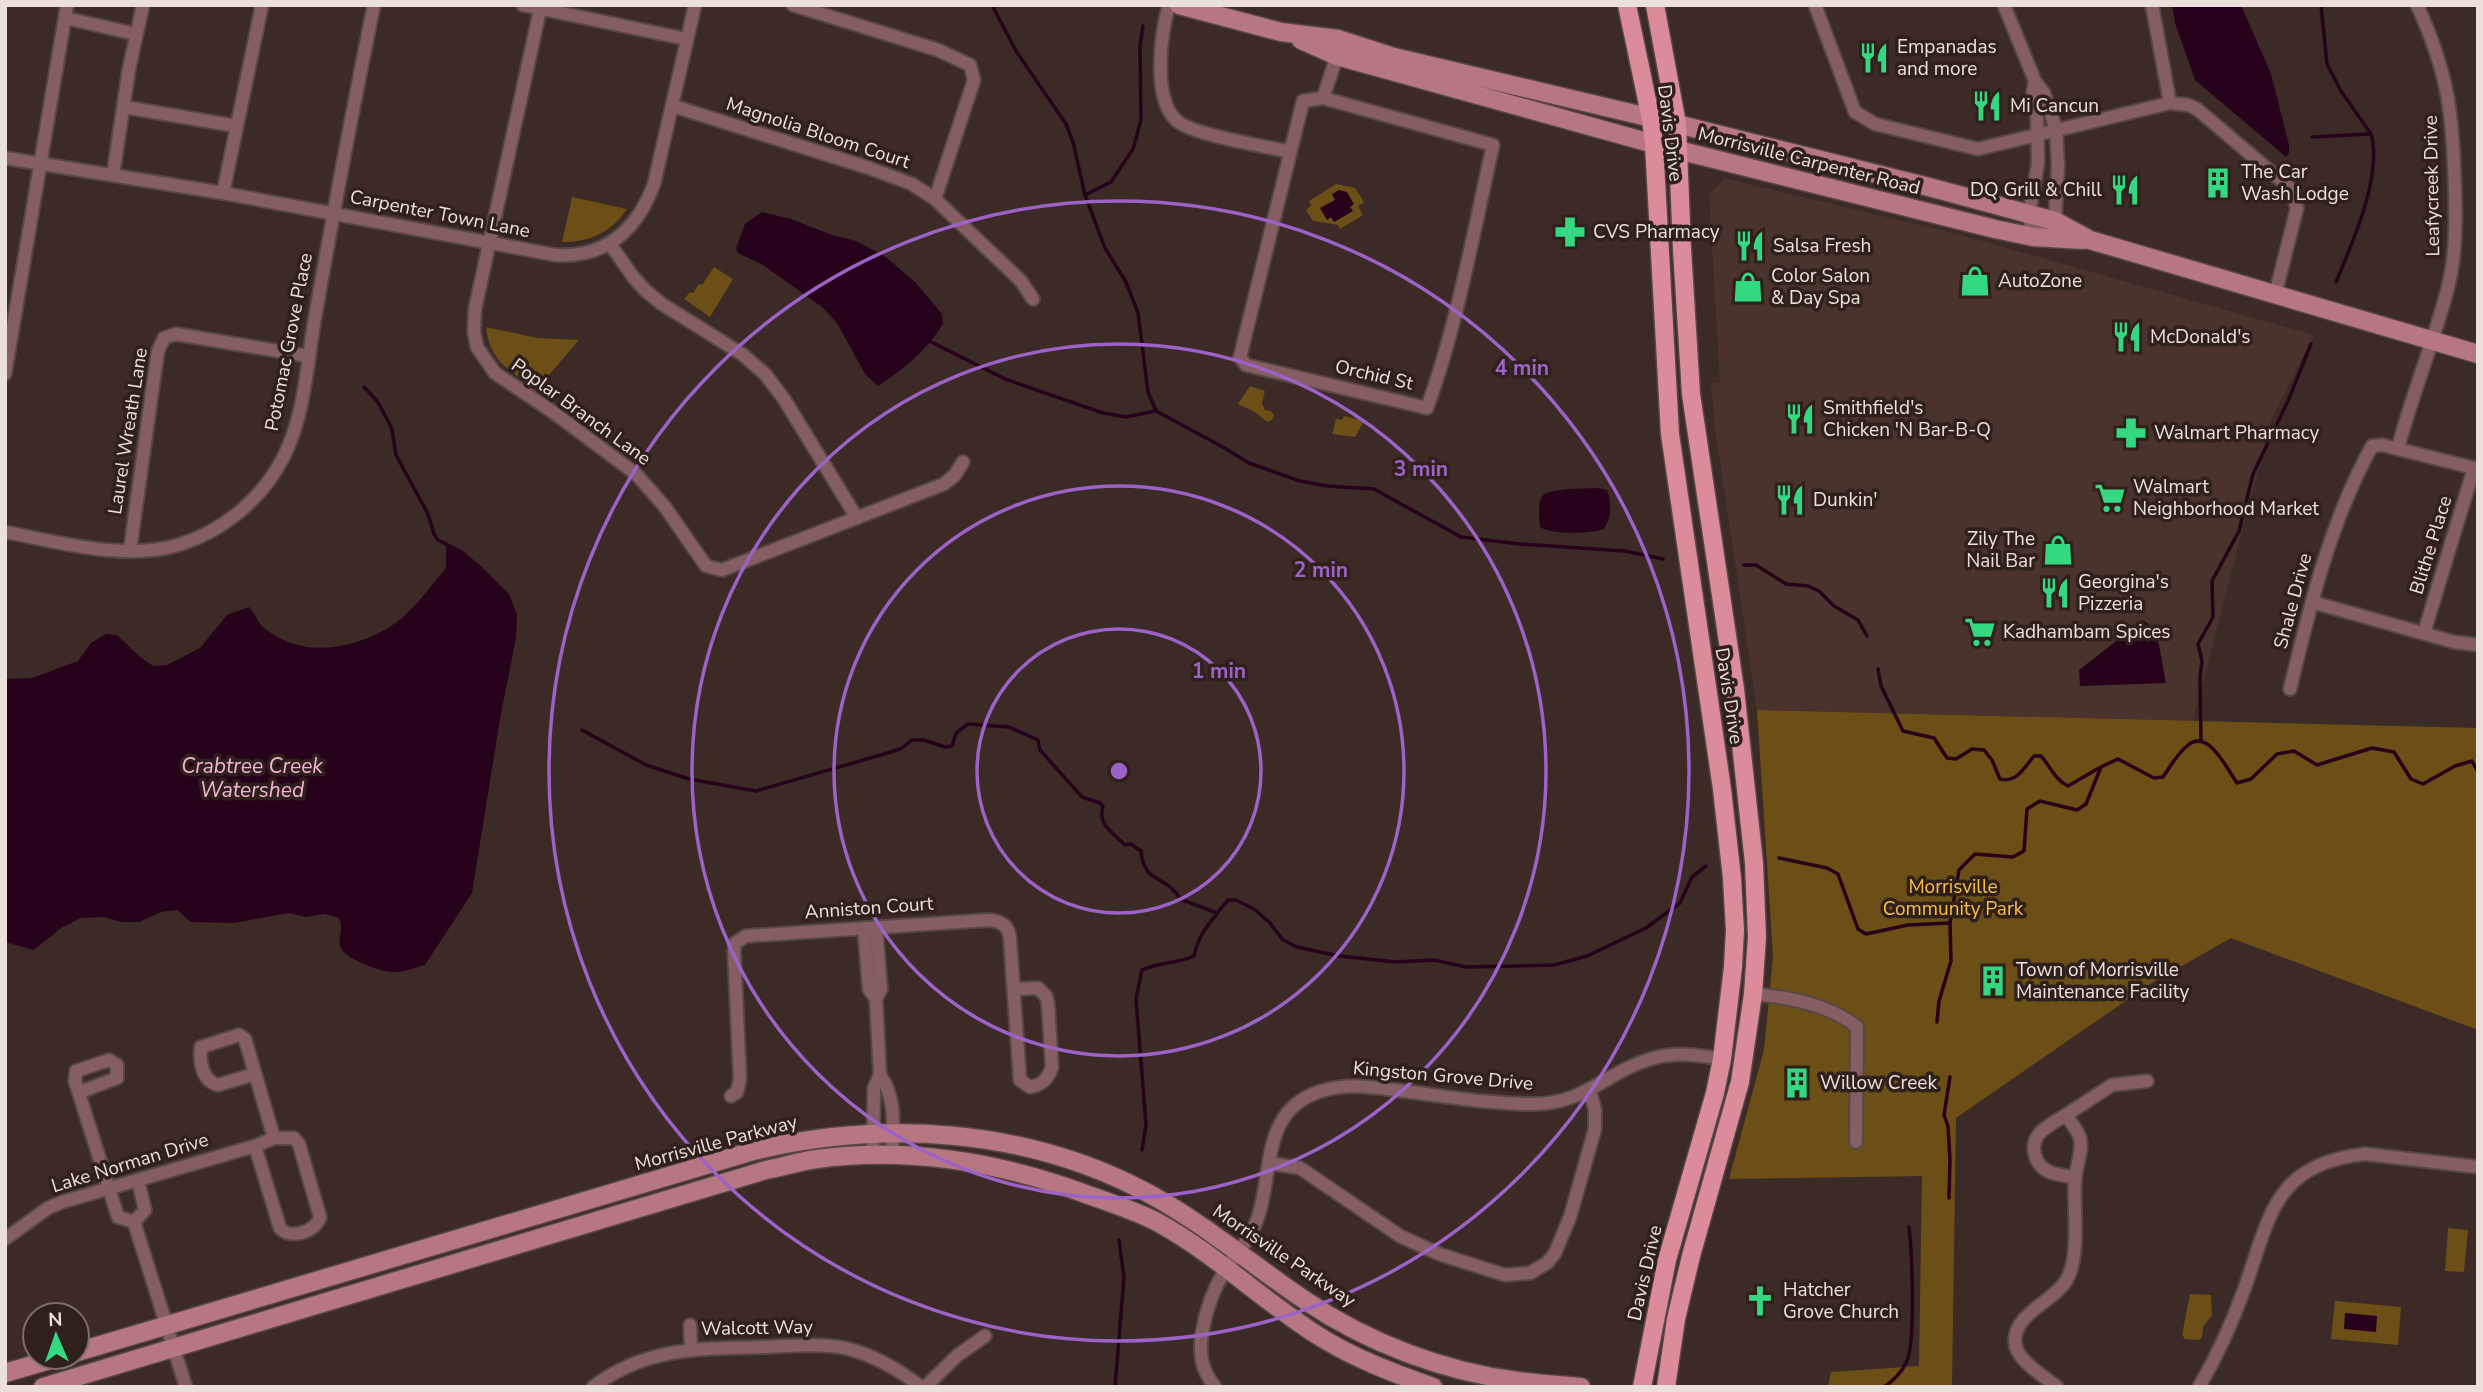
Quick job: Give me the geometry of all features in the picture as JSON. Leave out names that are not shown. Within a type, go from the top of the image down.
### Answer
[{"type":"main road","name":"Morrisville Carpenter Road","points":[[1179,5],[1281,32],[1338,39],[1394,57],[1929,187],[2055,221],[2090,240],[2478,354]]},
{"type":"main road","name":"Davis Drive","points":[[1627,5],[1654,144],[1670,434],[1718,762],[1732,878],[1733,967],[1722,1059],[1715,1093],[1667,1260],[1642,1387]]},
{"type":"main road","name":"Davis Drive","points":[[1655,5],[1677,124],[1691,394],[1735,689],[1754,863],[1757,937],[1753,994],[1740,1082],[1691,1256],[1676,1319],[1666,1387]]},
{"type":"main road","name":"Morrisville Carpenter Road","points":[[1281,32],[1337,56],[1679,151],[2033,237],[2090,240]]},
{"type":"main road","name":"Morrisville Parkway","points":[[91,1348],[753,1151],[813,1139],[892,1132],[986,1140],[1090,1167],[1144,1191],[1240,1252],[1308,1302],[1363,1333],[1400,1349],[1477,1374],[1581,1387]]},
{"type":"main road","name":"Morrisville Parkway","points":[[43,1387],[766,1171],[816,1159],[873,1155],[981,1164],[1054,1182],[1156,1222],[1317,1334],[1394,1374],[1433,1387]]},
{"type":"street","points":[[113,175],[143,5]]},
{"type":"street","points":[[223,193],[262,5]]},
{"type":"street","name":"Potomac Grove Place","points":[[5,532],[130,551],[177,545],[204,535],[228,521],[254,499],[278,467],[297,420],[332,213],[374,5]]},
{"type":"street","points":[[523,5],[686,38]]},
{"type":"street","name":"Carpenter Town Lane","points":[[5,158],[223,193],[569,256],[593,251],[610,244],[639,218],[649,199],[695,5]]},
{"type":"street","points":[[793,5],[938,50],[970,65],[974,80],[935,199]]},
{"type":"street","points":[[1170,5],[1163,27],[1160,62],[1169,111],[1177,122],[1196,130],[1290,152]]},
{"type":"street","points":[[1815,5],[1855,112],[1875,124],[1978,149],[2170,103],[2197,109],[2290,188],[2295,197],[2297,208],[2275,295]]},
{"type":"street","points":[[2004,5],[2035,81],[2044,93],[2056,129],[2058,166],[2055,221],[2033,237],[2029,215],[2038,163],[2033,92],[2035,81]]},
{"type":"street","points":[[2152,5],[2170,103]]},
{"type":"street","name":"Leafycreek Drive","points":[[2398,448],[2448,290],[2456,224],[2451,109],[2443,70],[2417,5]]},
{"type":"street","name":"Poplar Branch Lane","points":[[541,7],[474,319],[477,346],[485,362],[495,373],[564,419],[636,474],[665,507],[706,566],[722,570],[944,484],[955,475],[963,462]]},
{"type":"street","points":[[5,374],[66,12],[136,34]]},
{"type":"street","points":[[1323,97],[1337,56]]},
{"type":"street","name":"Orchid St","points":[[1323,97],[1493,145],[1460,288],[1427,408],[1245,365],[1240,357],[1303,101],[1323,97]]},
{"type":"street","name":"Magnolia Bloom Court","points":[[673,106],[899,178],[935,199],[1021,281],[1033,299]]},
{"type":"street","points":[[124,107],[236,126]]},
{"type":"street","points":[[610,244],[646,291],[742,354],[765,374],[784,399],[857,518]]},
{"type":"street","name":"Laurel Wreath Lane","points":[[130,551],[156,362],[164,338],[176,334],[308,356]]},
{"type":"street","name":"Shale Drive","points":[[2290,689],[2312,602],[2344,501],[2372,446],[2382,444],[2398,448]]},
{"type":"street","points":[[2398,448],[2476,468]]},
{"type":"street","name":"Blithe Place","points":[[2424,634],[2476,468]]},
{"type":"street","points":[[2312,602],[2454,642],[2478,645]]},
{"type":"street","name":"Anniston Court","points":[[731,1096],[737,1092],[740,1079],[734,951],[735,943],[740,939],[756,935],[989,920],[1001,923],[1009,932],[1014,989]]},
{"type":"street","points":[[870,927],[869,989],[876,999],[880,1075],[890,1093],[892,1155]]},
{"type":"street","points":[[1038,988],[1046,996],[1048,1004],[1052,1067],[1049,1075],[1036,1086],[1030,1087],[1020,1080],[1014,989],[1038,988]]},
{"type":"street","points":[[1753,994],[1816,1004],[1846,1017],[1857,1027],[1856,1142]]},
{"type":"street","points":[[255,1074],[218,1085],[212,1084],[202,1067],[201,1047],[239,1035],[245,1039],[274,1138],[294,1138],[299,1144],[320,1217],[313,1228],[291,1235],[280,1228],[255,1146]]},
{"type":"street","name":"Kingston Grove Drive","points":[[1215,1387],[1201,1364],[1200,1344],[1210,1299],[1240,1252],[1260,1210],[1271,1144],[1277,1128],[1297,1104],[1310,1095],[1337,1087],[1357,1086],[1533,1104],[1571,1098],[1590,1091],[1637,1063],[1653,1058],[1685,1054],[1722,1059]]},
{"type":"street","points":[[873,1155],[874,1088],[880,1075]]},
{"type":"street","points":[[2075,1177],[2054,1174],[2038,1164],[2033,1149],[2040,1133],[2112,1084],[2147,1081]]},
{"type":"street","points":[[1269,1163],[1300,1168],[1400,1236],[1439,1254],[1505,1275],[1530,1273],[1548,1263],[1570,1217],[1595,1129],[1595,1110],[1590,1091]]},
{"type":"street","points":[[79,1092],[118,1217],[134,1222]]},
{"type":"street","points":[[2057,1387],[2018,1354],[2015,1340],[2023,1320],[2059,1289],[2071,1269],[2075,1177],[2081,1150],[2080,1140],[2066,1115]]},
{"type":"street","name":"Lake Norman Drive","points":[[5,1239],[48,1208],[274,1138]]},
{"type":"street","points":[[2199,1387],[2220,1350],[2243,1293],[2264,1225],[2275,1204],[2297,1179],[2321,1164],[2365,1154],[2478,1167]]},
{"type":"street","points":[[134,1222],[145,1210],[138,1180]]},
{"type":"street","points":[[134,1222],[186,1387]]},
{"type":"street","points":[[690,1325],[691,1349]]},
{"type":"street","points":[[923,1387],[958,1355],[985,1336]]},
{"type":"street","name":"Walcott Way","points":[[593,1387],[635,1362],[660,1354],[691,1349],[834,1346],[880,1360],[923,1387]]},
{"type":"shaded area","points":[[1724,178],[1961,235],[2314,335],[2271,420],[2193,721],[1757,710],[1715,429],[1711,383],[1720,382],[1709,195]]},
{"type":"green space","points":[[1336,184],[1355,188],[1364,202],[1358,206],[1363,215],[1340,229],[1338,225],[1313,221],[1306,210],[1311,206],[1309,201]]},
{"type":"green space","points":[[572,197],[627,209],[615,224],[599,234],[572,242],[562,242]]},
{"type":"green space","points":[[714,267],[733,279],[710,317],[684,299],[690,292],[693,293],[699,284],[702,285]]},
{"type":"green space","points":[[486,327],[537,338],[579,340],[537,389],[510,371],[497,357],[488,339]]},
{"type":"green space","points":[[1250,386],[1265,391],[1262,403],[1265,410],[1274,415],[1272,420],[1267,422],[1255,412],[1238,404]]},
{"type":"green space","points":[[1344,416],[1364,421],[1355,437],[1332,434],[1336,419],[1342,420]]},
{"type":"green space","name":"Morrisville Community Park","points":[[1757,710],[2478,728],[2478,1030],[2231,938],[2150,984],[1956,1118],[1952,1387],[1828,1387],[1831,1372],[1919,1366],[1922,1176],[1729,1179],[1764,1050],[1773,956]]},
{"type":"green space","points":[[2448,1228],[2468,1230],[2464,1272],[2445,1271]]},
{"type":"green space","points":[[2190,1294],[2211,1295],[2212,1315],[2203,1327],[2199,1340],[2185,1339],[2182,1335]]},
{"type":"green space","points":[[2335,1301],[2401,1307],[2398,1345],[2331,1339]]},
{"type":"water","points":[[2172,5],[2241,5],[2271,74],[2289,145],[2286,157],[2195,80],[2175,23]]},
{"type":"water","points":[[1339,190],[1347,192],[1354,204],[1350,207],[1353,211],[1334,222],[1331,217],[1327,220],[1320,208],[1335,200],[1332,194]]},
{"type":"water","points":[[762,212],[856,241],[886,257],[916,283],[942,314],[943,324],[914,359],[878,386],[865,374],[837,323],[822,307],[763,265],[738,253],[736,248],[745,224]]},
{"type":"water","points":[[1558,490],[1607,490],[1610,501],[1610,515],[1604,529],[1571,533],[1540,527],[1539,504],[1544,494]]},
{"type":"water","name":"Crabtree Creek Watershed","points":[[446,542],[463,551],[509,594],[517,615],[516,638],[472,893],[425,965],[392,972],[357,961],[340,946],[339,918],[324,914],[306,917],[289,913],[234,923],[191,922],[177,910],[161,912],[139,922],[122,922],[104,917],[81,918],[61,928],[34,950],[5,942],[5,679],[32,678],[78,661],[91,643],[106,634],[117,635],[153,666],[167,665],[200,648],[227,615],[249,607],[265,629],[292,643],[321,648],[350,644],[391,626],[413,607],[446,568]]},
{"type":"water","points":[[2143,620],[2153,627],[2166,683],[2080,686],[2079,670]]},
{"type":"water","points":[[2345,1313],[2377,1316],[2376,1332],[2344,1329]]},
{"type":"waterway","points":[[992,5],[1016,51],[1066,124],[1073,142],[1085,195],[1105,248],[1126,282],[1138,313],[1148,392],[1156,411],[1249,463],[1300,481],[1374,489],[1461,537],[1625,551],[1663,559]]},
{"type":"waterway","points":[[2321,5],[2327,64],[2341,91],[2371,134],[2374,151],[2364,209],[2336,282]]},
{"type":"waterway","points":[[1085,195],[1111,182],[1133,149],[1141,120],[1140,46],[1143,26]]},
{"type":"waterway","points":[[2312,137],[2370,134]]},
{"type":"waterway","points":[[931,342],[1005,379],[1103,413],[1126,417],[1155,411]]},
{"type":"waterway","points":[[2201,740],[2202,661],[2198,644],[2213,617],[2212,581],[2239,531],[2253,474],[2288,401],[2311,344]]},
{"type":"waterway","points":[[364,387],[377,401],[392,429],[396,455],[428,514],[434,534],[446,544]]},
{"type":"waterway","points":[[1744,565],[1756,565],[1786,584],[1808,586],[1819,591],[1834,606],[1858,620],[1867,636]]},
{"type":"waterway","points":[[1878,669],[1881,686],[1903,731],[1934,738],[1947,758],[1956,759],[1972,749],[1984,750],[1992,760],[2000,779],[2006,780],[2020,774],[2034,756],[2041,756],[2056,777],[2068,786],[2099,768]]},
{"type":"waterway","points":[[582,730],[646,765],[689,779],[756,791],[891,752],[912,740],[952,746],[956,733],[968,724],[1009,727],[1038,740],[1040,750],[1082,797],[1100,803],[1103,807],[1102,818],[1107,828],[1125,845],[1131,844],[1141,851],[1146,869],[1180,899],[1217,913],[1228,900],[1236,900],[1254,909],[1270,923],[1283,940],[1297,947],[1339,956],[1396,962],[1434,960],[1466,967],[1554,965],[1587,956],[1646,928],[1680,903],[1692,877],[1706,866]]},
{"type":"waterway","points":[[1779,858],[1827,868],[1838,874],[1858,929],[1866,934],[1908,925],[1950,923],[1959,870],[1975,854],[2013,857],[2024,851],[2027,809],[2040,801],[2077,810],[2086,804],[2101,767],[2118,759],[2154,778],[2163,777],[2183,749],[2195,742],[2202,742],[2216,752],[2237,783],[2251,779],[2277,754],[2294,751],[2317,765],[2372,748],[2394,752],[2411,779],[2423,784],[2455,766],[2472,761],[2478,772]]},
{"type":"waterway","points":[[1142,1150],[1146,1125],[1136,999],[1142,970],[1194,956],[1203,934],[1217,914]]},
{"type":"waterway","points":[[1937,1022],[1939,1001],[1951,961],[1950,923]]},
{"type":"waterway","points":[[1949,1198],[1948,1126],[1944,1115],[1950,1077]]},
{"type":"waterway","points":[[1884,1387],[1902,1370],[1909,1353],[1912,1298],[1909,1227]]},
{"type":"waterway","points":[[1115,1387],[1124,1277],[1119,1240]]},
{"type":"place","name":"Empanadas and more","points":[[1874,58]]},
{"type":"place","name":"Mi Cancun","points":[[1987,106]]},
{"type":"place","name":"The Car Wash Lodge","points":[[2218,183]]},
{"type":"place","name":"DQ Grill & Chill","points":[[2125,190]]},
{"type":"place","name":"CVS Pharmacy","points":[[1570,232]]},
{"type":"place","name":"Salsa Fresh","points":[[1750,246]]},
{"type":"place","name":"AutoZone","points":[[1975,281]]},
{"type":"place","name":"Color Salon & Day Spa","points":[[1748,287]]},
{"type":"place","name":"McDonald's","points":[[2127,337]]},
{"type":"place","name":"Smithfield's Chicken 'N Bar-B-Q","points":[[1800,419]]},
{"type":"place","name":"Walmart Pharmacy","points":[[2131,433]]},
{"type":"place","name":"Walmart Neighborhood Market","points":[[2110,498]]},
{"type":"place","name":"Dunkin'","points":[[1790,500]]},
{"type":"place","name":"Zily The Nail Bar","points":[[2058,550]]},
{"type":"place","name":"Georgina's Pizzeria","points":[[2055,593]]},
{"type":"place","name":"Kadhambam Spices","points":[[1980,632]]},
{"type":"place","name":"Town of Morrisville Maintenance Facility","points":[[1993,981]]},
{"type":"place","name":"Willow Creek","points":[[1797,1083]]},
{"type":"place","name":"Hatcher Grove Church","points":[[1760,1301]]}]
